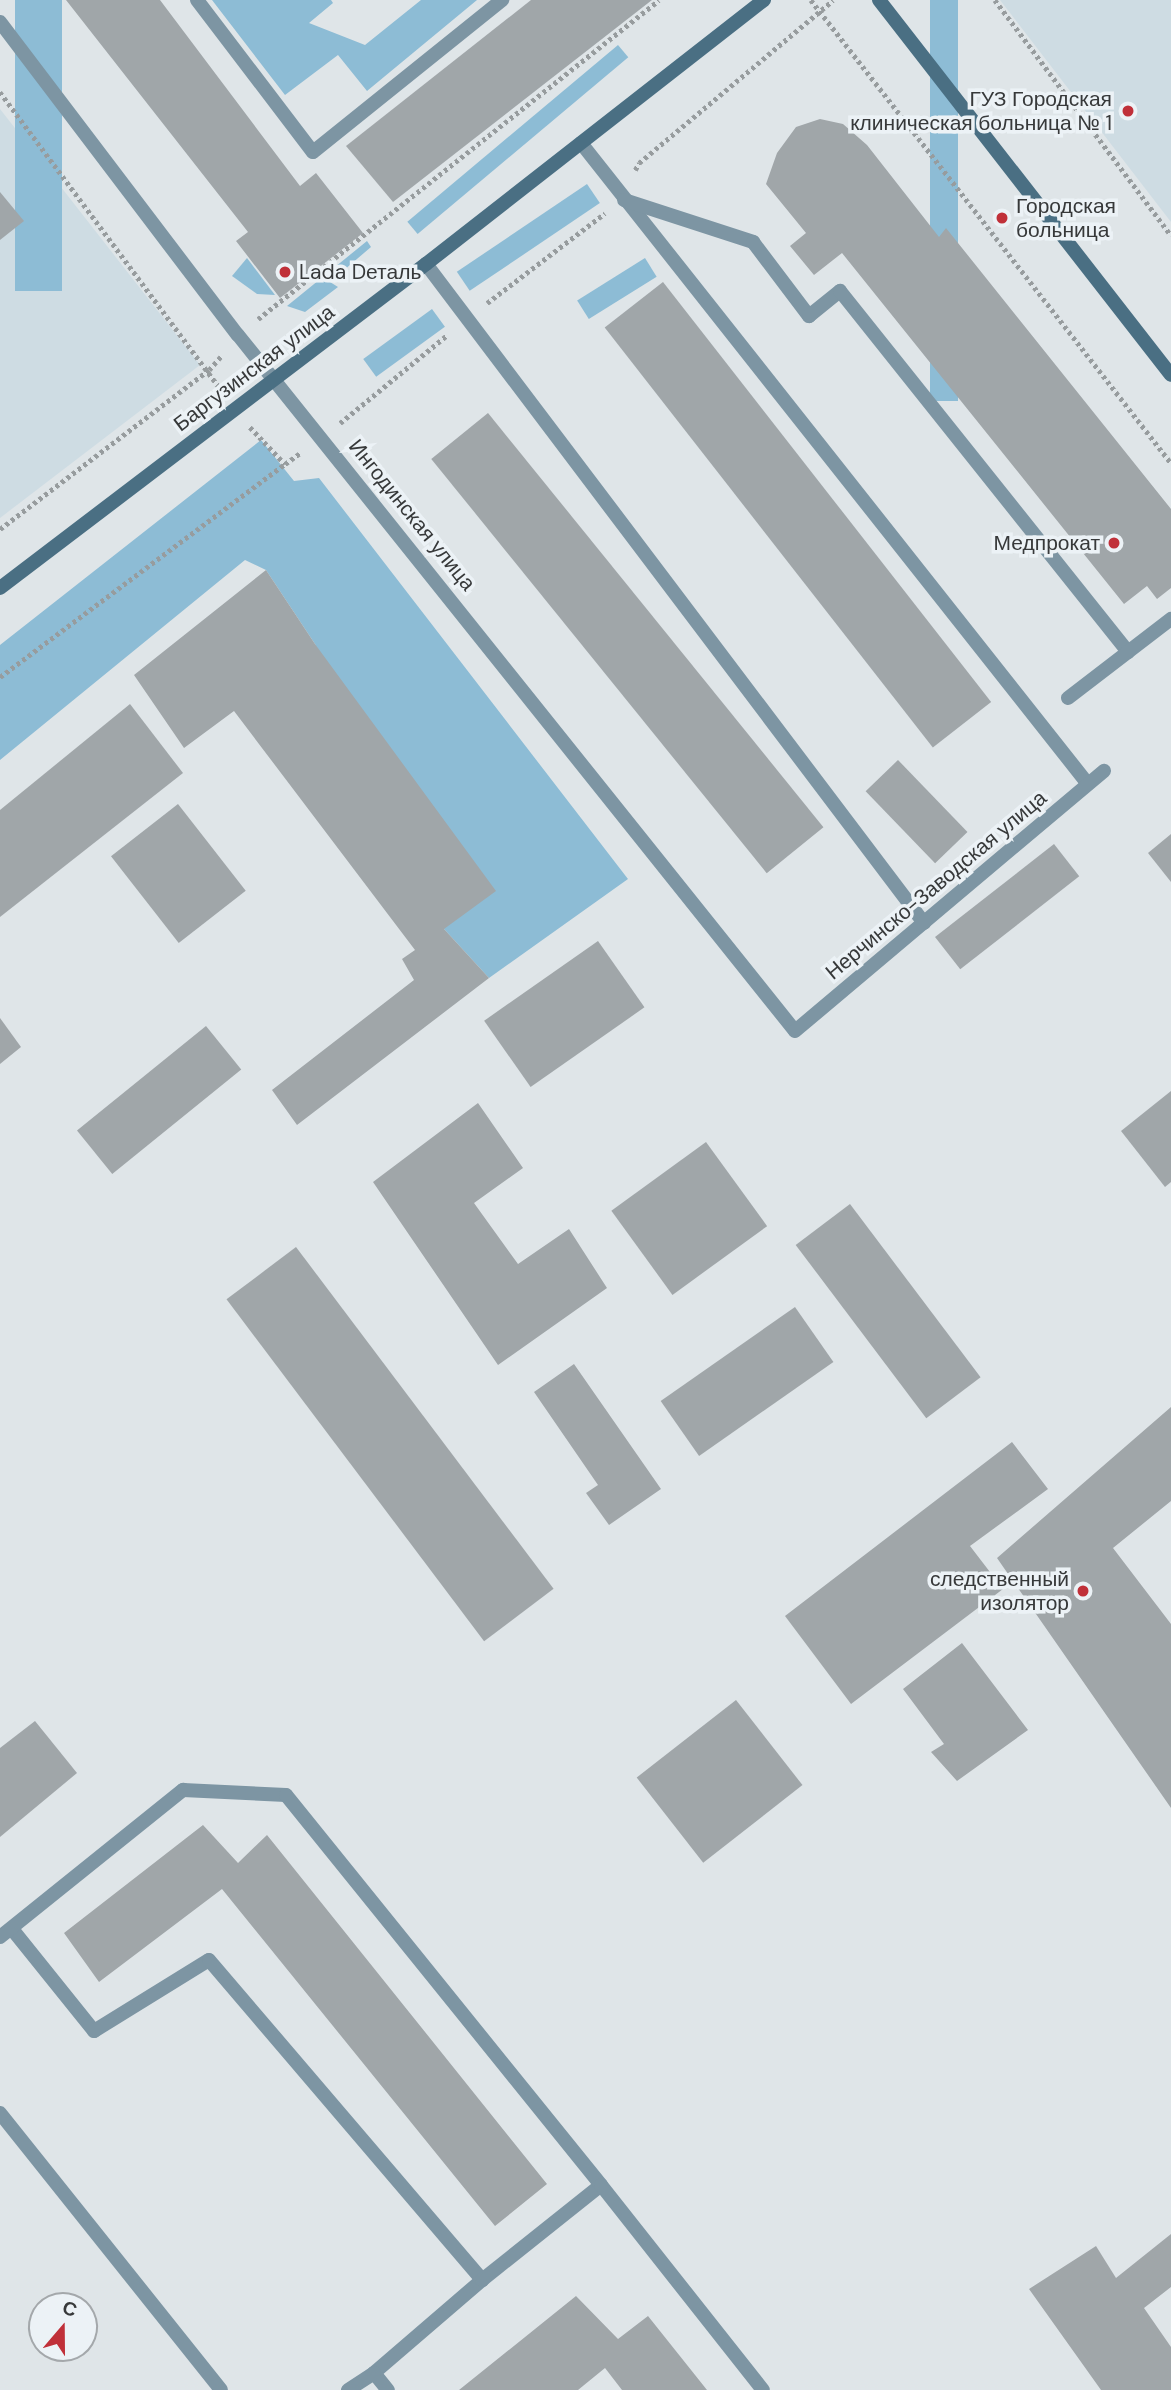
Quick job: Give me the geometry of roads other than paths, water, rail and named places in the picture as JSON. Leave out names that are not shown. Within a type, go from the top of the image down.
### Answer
[{"type":"main road","name":"Баргузинская улица","points":[[0,589],[426,264],[764,0]]},
{"type":"main road","points":[[879,0],[1171,375]]},
{"type":"street","points":[[197,0],[313,152],[502,0]]},
{"type":"street","name":"Ингодинская улица","points":[[0,22],[238,335],[276,379],[795,1031]]},
{"type":"street","points":[[581,143],[623,200],[1088,784]]},
{"type":"street","points":[[623,200],[753,242],[809,316],[840,291],[1128,652]]},
{"type":"street","points":[[426,264],[924,923]]},
{"type":"street","points":[[1068,698],[1171,619]]},
{"type":"street","name":"Нерчинско-Заводская улица","points":[[795,1031],[1104,771]]},
{"type":"street","points":[[482,2280],[209,1960],[94,2031],[6,1933],[183,1790],[286,1795],[763,2390]]},
{"type":"street","points":[[0,2113],[221,2390]]},
{"type":"street","points":[[348,2390],[374,2373],[482,2280],[601,2185]]},
{"type":"street","points":[[374,2373],[388,2390]]},
{"type":"place","name":"ГУЗ Городская клиническая больница № 1","points":[[1128,111]]},
{"type":"place","name":"Городская больница","points":[[1002,218]]},
{"type":"place","name":"Lada Dеталь","points":[[285,272]]},
{"type":"place","name":"Медпрокат","points":[[1114,543]]},
{"type":"place","name":"следственный изолятор","points":[[1083,1591]]}]
